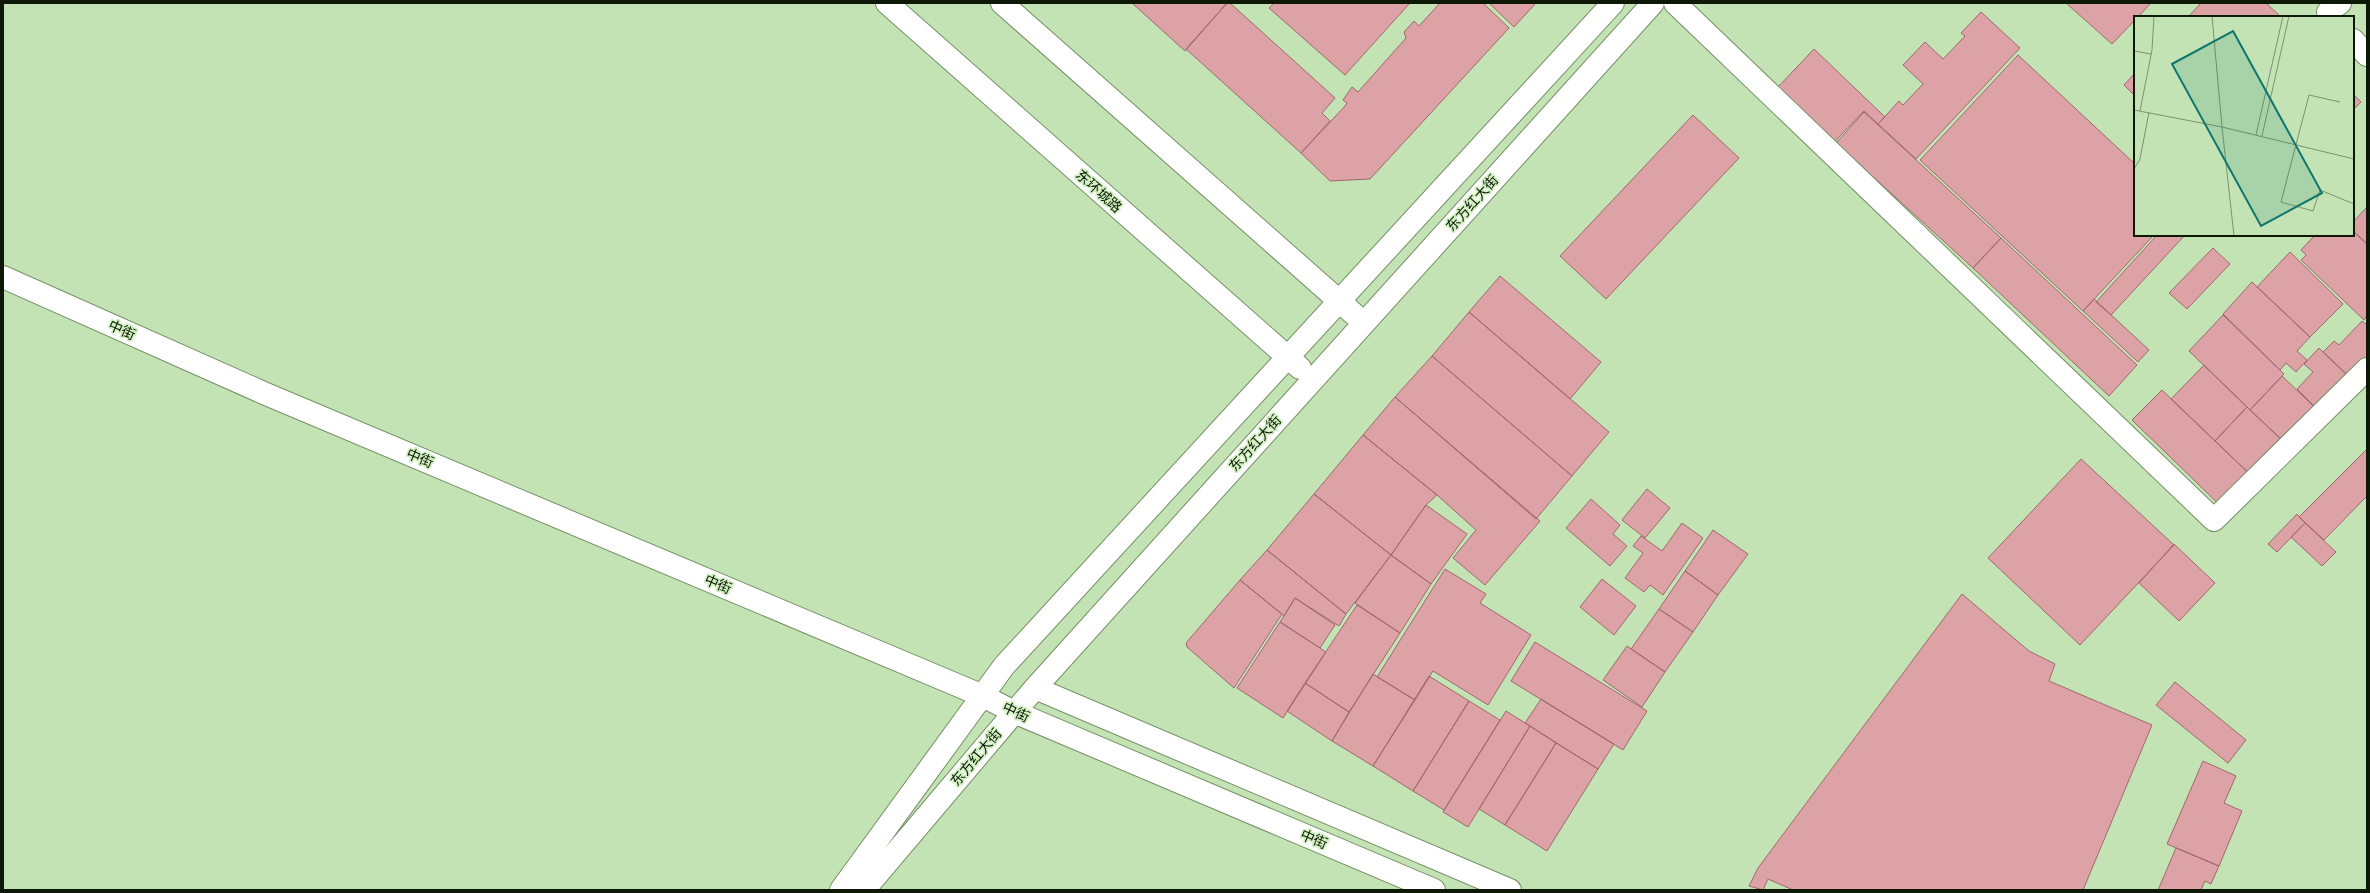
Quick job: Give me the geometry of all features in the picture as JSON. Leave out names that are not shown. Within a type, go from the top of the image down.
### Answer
[{"type":"main road","name":"东环城路","points":[[887,3],[1312,379]]},
{"type":"main road","points":[[1002,3],[1364,323]]},
{"type":"main road","name":"东方红大街","points":[[841,890],[1004,666],[1613,3]]},
{"type":"main road","name":"东方红大街","points":[[864,890],[1035,688],[1312,379],[1653,3]]},
{"type":"main road","points":[[1675,3],[2214,520],[2367,369]]},
{"type":"main road","points":[[2331,16],[2328,12],[2340,3]]},
{"type":"main road","points":[[2354,41],[2367,55]]},
{"type":"main road","name":"中街","points":[[3,277],[266,394],[983,696],[1014,712],[1434,890]]},
{"type":"main road","points":[[1035,688],[1510,890]]},
{"type":"building","points":[[1132,3],[1227,3],[1185,51]]},
{"type":"building","points":[[1227,3],[1230,3],[1335,98],[1322,113],[1330,121],[1301,153],[1186,49]]},
{"type":"building","points":[[1274,3],[1410,3],[1345,75],[1269,8]]},
{"type":"building","points":[[1440,3],[1483,3],[1509,28],[1370,179],[1330,181],[1301,153],[1345,106],[1347,103],[1343,100],[1352,87],[1358,92],[1406,38],[1404,32],[1414,21],[1419,26]]},
{"type":"building","points":[[1489,3],[1536,3],[1514,27]]},
{"type":"building","points":[[2066,3],[2151,3],[2139,16],[2134,16],[2134,21],[2112,44]]},
{"type":"building","points":[[2201,3],[2266,3],[2280,16],[2189,16]]},
{"type":"building","points":[[1981,12],[2020,48],[1916,159],[1878,124],[1899,101],[1903,105],[1923,84],[1903,65],[1925,42],[1943,59],[1965,36],[1961,33]]},
{"type":"building","points":[[1814,49],[1885,117],[1878,124],[1864,111],[1835,141],[1778,87]]},
{"type":"building","points":[[2018,55],[2134,163],[2134,236],[2153,236],[2083,311],[1920,160]]},
{"type":"building","points":[[2134,74],[2134,95],[2124,85]]},
{"type":"building","points":[[2354,95],[2361,102],[2354,109]]},
{"type":"building","points":[[1864,112],[2001,238],[1973,268],[1836,143]]},
{"type":"building","points":[[1693,115],[1739,158],[1606,299],[1560,256]]},
{"type":"building","points":[[2367,207],[2367,244],[2354,232],[2354,221]]},
{"type":"building","points":[[2354,232],[2367,244],[2367,315],[2364,320],[2301,260],[2306,255],[2301,250],[2314,236],[2354,236]]},
{"type":"building","points":[[2156,236],[2184,236],[2111,315],[2096,302]]},
{"type":"building","points":[[2001,238],[2137,365],[2109,396],[1973,268]]},
{"type":"building","points":[[2213,248],[2230,264],[2187,309],[2169,293]]},
{"type":"building","points":[[2290,252],[2343,304],[2310,337],[2257,287]]},
{"type":"building","points":[[1500,276],[1601,362],[1570,399],[1469,312]]},
{"type":"building","points":[[2252,282],[2310,337],[2297,351],[2307,360],[2296,372],[2286,363],[2280,370],[2223,314]]},
{"type":"building","points":[[2094,299],[2149,350],[2138,362],[2083,311]]},
{"type":"building","points":[[1469,312],[1609,432],[1572,476],[1432,356]]},
{"type":"building","points":[[2223,315],[2284,374],[2250,410],[2189,351]]},
{"type":"building","points":[[2362,321],[2367,325],[2367,372],[2356,384],[2323,352],[2334,341],[2339,345]]},
{"type":"building","points":[[2319,348],[2357,384],[2325,417],[2297,389],[2313,372],[2304,364]]},
{"type":"building","points":[[1432,356],[1572,476],[1536,519],[1395,397]]},
{"type":"building","points":[[2204,365],[2247,407],[2215,441],[2171,399]]},
{"type":"building","points":[[2282,376],[2325,417],[2293,450],[2250,410]]},
{"type":"building","points":[[2162,390],[2259,483],[2229,514],[2132,420]]},
{"type":"building","points":[[1395,397],[1540,521],[1485,585],[1453,558],[1476,530],[1437,495],[1363,435]]},
{"type":"building","points":[[2247,407],[2291,449],[2259,483],[2215,441]]},
{"type":"building","points":[[1363,435],[1437,495],[1426,505],[1391,555],[1314,494]]},
{"type":"building","points":[[2367,449],[2367,496],[2324,540],[2299,517]]},
{"type":"building","points":[[2081,459],[2174,545],[2080,645],[1988,558]]},
{"type":"building","points":[[1647,489],[1670,508],[1645,538],[1622,520]]},
{"type":"building","points":[[1314,494],[1391,555],[1346,614],[1267,550]]},
{"type":"building","points":[[1591,499],[1620,525],[1613,534],[1627,546],[1610,566],[1566,528]]},
{"type":"building","points":[[1426,505],[1467,534],[1431,584],[1391,555]]},
{"type":"building","points":[[2297,514],[2305,523],[2277,552],[2268,544]]},
{"type":"building","points":[[1682,523],[1703,538],[1663,595],[1650,585],[1644,592],[1625,578],[1643,553],[1633,546],[1641,536],[1662,551]]},
{"type":"building","points":[[2305,523],[2336,552],[2322,566],[2291,537]]},
{"type":"building","points":[[1713,530],[1748,554],[1718,595],[1685,571]]},
{"type":"building","points":[[2174,544],[2215,583],[2179,621],[2139,583]]},
{"type":"building","points":[[1267,550],[1346,614],[1339,626],[1295,598],[1284,616],[1240,580]]},
{"type":"building","points":[[1391,555],[1431,584],[1400,633],[1355,603]]},
{"type":"building","points":[[1445,569],[1486,594],[1480,603],[1531,635],[1488,705],[1433,671],[1415,700],[1377,677]]},
{"type":"building","points":[[1685,571],[1718,595],[1693,632],[1659,609]]},
{"type":"building","points":[[1602,579],[1636,606],[1614,635],[1580,607]]},
{"type":"building","points":[[1240,580],[1282,614],[1234,688],[1187,647],[1186,643]]},
{"type":"building","points":[[1962,594],[2029,651],[2055,664],[2049,681],[2152,725],[2083,890],[1793,890],[1768,879],[1763,890],[1749,886],[1758,868]]},
{"type":"building","points":[[1295,598],[1335,625],[1320,648],[1280,622]]},
{"type":"building","points":[[1357,605],[1400,633],[1349,712],[1305,683]]},
{"type":"building","points":[[1659,609],[1693,632],[1665,672],[1631,649]]},
{"type":"building","points":[[1280,622],[1326,652],[1283,718],[1237,688]]},
{"type":"building","points":[[1535,642],[1647,711],[1623,750],[1511,681]]},
{"type":"building","points":[[1627,646],[1665,672],[1642,707],[1603,680]]},
{"type":"building","points":[[1373,674],[1415,700],[1373,766],[1332,741]]},
{"type":"building","points":[[1429,676],[1469,701],[1413,791],[1373,766]]},
{"type":"building","points":[[2175,682],[2246,740],[2228,763],[2156,705]]},
{"type":"building","points":[[1305,683],[1349,712],[1332,741],[1287,711]]},
{"type":"building","points":[[1541,699],[1614,744],[1598,769],[1525,723]]},
{"type":"building","points":[[1469,701],[1500,720],[1444,810],[1413,791]]},
{"type":"building","points":[[1506,711],[1530,726],[1468,827],[1443,812]]},
{"type":"building","points":[[1530,726],[1556,743],[1505,825],[1479,809]]},
{"type":"building","points":[[1556,743],[1598,769],[1547,851],[1505,825]]},
{"type":"building","points":[[2203,761],[2236,776],[2224,803],[2242,811],[2219,866],[2167,844]]},
{"type":"building","points":[[2176,848],[2219,866],[2211,884],[2205,881],[2201,890],[2158,890]]}]
